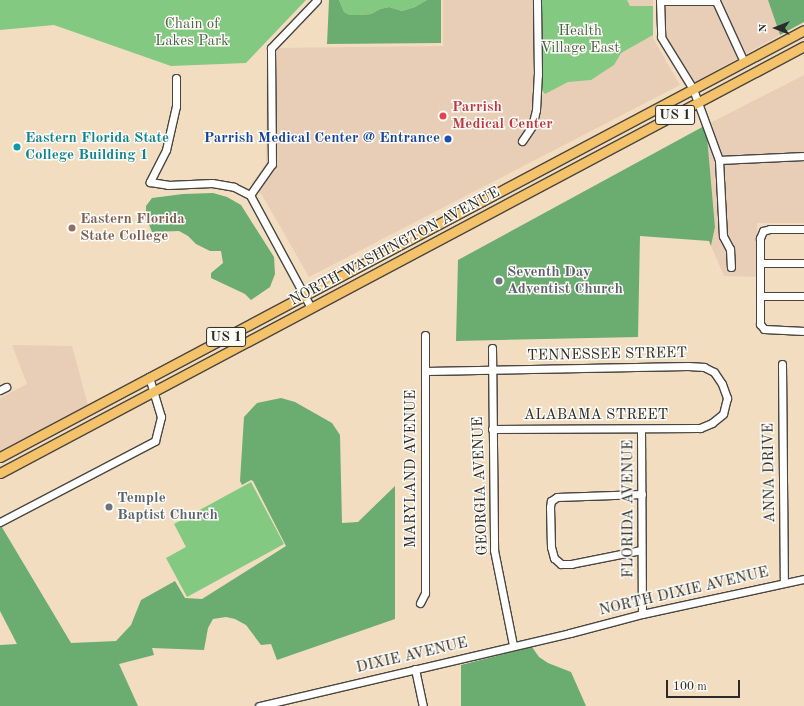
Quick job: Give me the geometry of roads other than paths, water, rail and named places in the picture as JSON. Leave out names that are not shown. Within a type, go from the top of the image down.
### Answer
[{"type":"main road","name":"NORTH WASHINGTON AVENUE","points":[[0,457],[804,30]]},
{"type":"main road","name":"NORTH WASHINGTON AVENUE","points":[[0,473],[804,46]]},
{"type":"main road","points":[[539,171],[546,184]]},
{"type":"street","points":[[250,196],[272,164],[271,48],[317,0]]},
{"type":"street","points":[[522,141],[532,126],[536,110],[538,75],[538,0]]},
{"type":"street","points":[[731,267],[730,249],[723,236],[718,160],[693,89],[661,37],[660,1],[716,1],[744,62]]},
{"type":"street","points":[[176,78],[176,106],[166,150],[150,182],[168,184],[212,183],[234,187],[250,196],[311,308]]},
{"type":"street","points":[[718,160],[804,156]]},
{"type":"street","points":[[804,229],[770,229],[762,231],[760,238],[760,324],[764,329],[804,331]]},
{"type":"street","points":[[760,263],[804,263]]},
{"type":"street","points":[[760,296],[804,296]]},
{"type":"street","name":"MARYLAND AVENUE","points":[[420,602],[425,593],[425,335]]},
{"type":"street","name":"GEORGIA AVENUE","points":[[492,348],[494,550],[513,645]]},
{"type":"street","name":"ANNA DRIVE","points":[[782,364],[784,582]]},
{"type":"street","name":"TENNESSEE STREET","points":[[426,371],[688,366],[704,367],[714,372],[722,384],[727,398],[723,414],[712,423],[700,428]]},
{"type":"street","points":[[0,522],[155,441],[161,417],[149,378]]},
{"type":"street","name":"ALABAMA STREET","points":[[492,429],[700,428]]},
{"type":"street","name":"FLORIDA AVENUE","points":[[642,429],[642,614]]},
{"type":"street","points":[[641,550],[571,564],[561,564],[554,558],[551,547],[550,501],[557,497],[642,494]]},
{"type":"street","name":"NORTH DIXIE AVENUE","points":[[570,633],[642,614],[784,582],[804,579]]},
{"type":"street","name":"DIXIE AVENUE","points":[[259,706],[513,645],[570,633]]},
{"type":"street","points":[[415,669],[423,706]]},
{"type":"place","name":"Parrish Medical Center","points":[[443,116]]},
{"type":"place","name":"Parrish Medical Center @ Entrance","points":[[448,139]]},
{"type":"place","name":"Eastern Florida State College Building 1","points":[[17,147]]},
{"type":"place","name":"Eastern Florida State College","points":[[72,228]]},
{"type":"place","name":"Seventh Day Adventist Church","points":[[499,281]]},
{"type":"place","name":"Temple Baptist Church","points":[[109,507]]},
{"type":"park label","name":"Chain of Lakes Park","points":[[192,32]]},
{"type":"park label","name":"Health Village East","points":[[580,40]]}]
